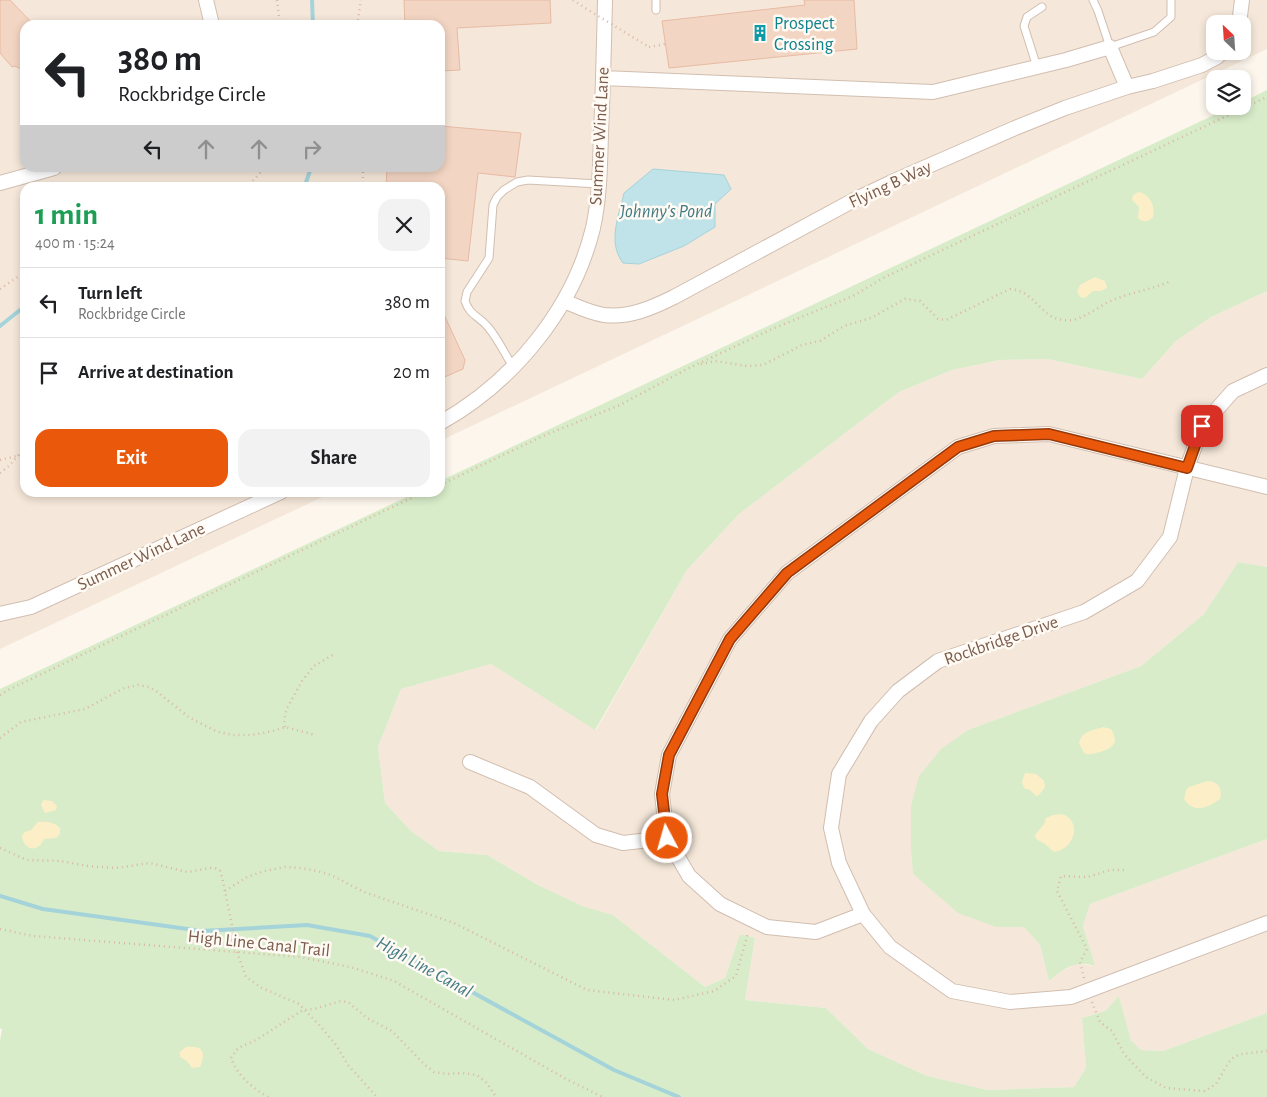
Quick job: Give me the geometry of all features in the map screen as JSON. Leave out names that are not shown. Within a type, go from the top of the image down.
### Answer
[{"type":"street","points":[[206,0],[211,20]]},
{"type":"street","name":"Summer Wind Lane","points":[[445,420],[460,412],[486,392],[513,368],[533,346],[564,301],[582,262],[592,229],[599,184],[605,0]]},
{"type":"street","points":[[1240,15],[1242,0]]},
{"type":"street","points":[[603,78],[933,92],[1110,47],[1128,87]]},
{"type":"street","name":"Flying B Way","points":[[564,301],[604,315],[629,314],[651,308],[674,298],[854,200],[894,181],[1015,128],[1128,87],[1153,81],[1202,65],[1211,60]]},
{"type":"street","points":[[0,183],[40,172]]},
{"type":"street","name":"Rockbridge Drive","points":[[1267,375],[1233,391],[1202,426],[1187,468],[1170,537],[1137,581],[1084,612],[938,661],[898,691],[870,721],[838,774],[831,828],[839,863],[863,914],[890,947],[952,991],[1010,1002],[1072,997],[1267,924]]},
{"type":"street","points":[[863,914],[816,932],[767,926],[720,904],[689,876],[667,838],[662,794],[669,755],[730,639],[787,573],[958,447],[994,436],[1049,434],[1267,487]]},
{"type":"street","name":"Summer Wind Lane","points":[[0,614],[31,607],[270,497]]},
{"type":"street","points":[[470,762],[530,787],[596,835],[624,842],[667,838]]},
{"type":"lane","points":[[656,0],[656,10]]},
{"type":"lane","points":[[1093,0],[1110,47],[1154,32],[1171,17],[1171,0]]},
{"type":"lane","points":[[1037,67],[1024,26],[1026,17],[1042,6]]},
{"type":"lane","points":[[513,368],[494,335],[486,325],[472,314],[465,301],[467,292],[489,258],[493,205],[497,197],[504,190],[517,182],[542,179],[561,183],[599,184]]},
{"type":"path","points":[[277,0],[279,20]]},
{"type":"path","points":[[358,20],[361,0]]},
{"type":"path","points":[[573,0],[649,47],[665,44]]},
{"type":"path","points":[[445,483],[543,436],[620,405],[696,365],[772,329],[853,296],[883,278],[1267,97]]},
{"type":"path","points":[[252,182],[261,172]]},
{"type":"path","points":[[0,289],[20,275]]},
{"type":"path","points":[[696,365],[716,361],[747,366],[763,365],[802,345],[820,341],[844,326],[871,318],[905,299],[920,300],[938,319],[946,320],[1010,289],[1020,290],[1026,293],[1051,316],[1067,321],[1084,317],[1114,299],[1158,287],[1171,281]]},
{"type":"path","points":[[0,472],[9,466],[20,453]]},
{"type":"path","points":[[0,460],[20,455]]},
{"type":"path","points":[[0,695],[413,497]]},
{"type":"path","points":[[285,727],[284,720],[287,708],[302,681],[314,666],[336,653]]},
{"type":"path","points":[[0,738],[20,722],[86,708],[124,688],[138,685],[149,686],[156,690],[190,718],[218,732],[234,735],[252,735],[285,727],[315,734]]},
{"type":"path","points":[[0,848],[27,860],[60,861],[88,866],[116,868],[150,863],[187,872],[215,868],[220,871],[232,921]]},
{"type":"path","points":[[225,891],[247,877],[264,872],[285,868],[318,871],[331,875],[364,892],[454,923],[588,990],[674,1000],[714,991],[736,976],[752,920]]},
{"type":"path","points":[[1124,870],[1110,870],[1088,877],[1060,876],[1057,892],[1087,949],[1080,962],[1087,991],[1100,1022],[1112,1031],[1124,1054],[1146,1077],[1166,1088],[1205,1091],[1216,1084],[1234,1057],[1241,1054],[1267,1051]]},
{"type":"path","name":"High Line Canal Trail","points":[[0,929],[33,936],[301,957],[354,968],[394,981],[566,1079],[603,1097]]},
{"type":"path","points":[[235,939],[237,952],[246,977],[262,988],[299,1004],[321,1027],[336,1045],[345,1061],[377,1097]]},
{"type":"path","points":[[268,1097],[256,1090],[234,1068],[231,1058],[238,1048],[256,1040],[303,1010],[314,1009],[341,1001],[348,1002],[367,1018],[392,1031],[434,1072],[477,1075],[487,1083],[496,1097]]},
{"type":"shaded area","points":[[0,0],[1267,0],[1267,49],[1251,57],[1251,15],[1206,15],[1206,60],[1244,60],[1223,70],[1206,70],[1206,78],[445,439],[445,182],[20,182],[20,497],[323,497],[0,649]]},
{"type":"shaded area","points":[[1267,291],[1267,567],[1238,562],[1204,614],[1141,666],[968,730],[996,927],[1024,927],[1040,945],[1049,981],[1077,963],[1094,966],[1083,926],[1090,904],[1267,839],[1267,1013],[1163,1051],[1141,1050],[1131,1040],[1119,996],[1105,1011],[1082,1018],[1086,1068],[1074,1087],[988,1090],[927,1076],[868,1049],[826,1008],[745,1000],[755,938],[740,934],[725,978],[705,987],[613,915],[583,907],[538,885],[487,855],[439,851],[411,831],[385,803],[378,747],[401,689],[491,664],[596,730],[687,570],[739,514],[899,392],[952,370],[1000,360],[1047,359],[1142,379],[1176,341],[1211,317]]},
{"type":"green space","points":[[1267,90],[1267,291],[1211,317],[1176,341],[1142,379],[1047,359],[1000,360],[952,370],[899,392],[739,514],[687,570],[595,730],[491,664],[401,689],[378,747],[385,803],[411,831],[439,851],[487,855],[538,885],[582,906],[613,915],[705,987],[725,978],[740,934],[755,938],[745,1000],[826,1008],[868,1049],[927,1076],[988,1090],[1074,1087],[1086,1068],[1082,1018],[1105,1011],[1119,996],[1131,1040],[1141,1050],[1163,1051],[1267,1013],[1267,1097],[0,1097],[0,1040],[2,1030],[0,1028],[0,689],[407,497],[445,497],[445,479],[1214,115],[1251,115],[1251,98]]},
{"type":"green space","points":[[1238,562],[1267,567],[1267,839],[1090,904],[1083,926],[1095,966],[1081,964],[1070,966],[1049,981],[1040,945],[1024,927],[996,927],[958,913],[913,874],[911,806],[919,776],[941,749],[968,730],[1141,666],[1204,614]]},
{"type":"sand","points":[[1139,192],[1147,196],[1153,205],[1153,217],[1148,221],[1142,221],[1138,218],[1139,207],[1132,200],[1133,195]]},
{"type":"sand","points":[[1095,277],[1105,281],[1107,288],[1101,291],[1093,291],[1085,298],[1080,297],[1077,291],[1080,285]]},
{"type":"sand","points":[[1103,727],[1111,729],[1114,734],[1115,742],[1113,745],[1100,752],[1084,753],[1079,743],[1083,736],[1088,732]]},
{"type":"sand","points":[[1025,773],[1036,774],[1044,781],[1045,787],[1039,795],[1036,796],[1030,790],[1024,788],[1022,782]]},
{"type":"sand","points":[[1207,781],[1214,782],[1219,786],[1221,792],[1220,799],[1206,807],[1192,807],[1184,799],[1186,790],[1189,787]]},
{"type":"sand","points":[[43,800],[52,801],[57,806],[56,810],[45,813],[41,805]]},
{"type":"sand","points":[[1062,814],[1069,818],[1072,823],[1073,835],[1067,846],[1054,852],[1036,839],[1035,835],[1044,824],[1046,818]]},
{"type":"sand","points":[[38,822],[55,824],[60,828],[60,834],[56,838],[44,839],[36,848],[30,848],[25,844],[22,835],[31,830]]},
{"type":"sand","points":[[186,1047],[197,1047],[202,1051],[203,1058],[200,1067],[192,1068],[187,1061],[180,1057],[180,1052]]},
{"type":"water","name":"Johnny's Pond","points":[[653,169],[724,175],[731,189],[715,204],[715,227],[684,246],[639,264],[623,263],[618,255],[615,238],[617,220],[624,193]]},
{"type":"building","points":[[0,0],[10,0],[29,20],[20,20],[20,68],[15,66],[12,67],[0,53]]},
{"type":"building","points":[[404,0],[550,0],[551,23],[457,28],[460,70],[445,71],[445,20],[405,20]]},
{"type":"building","name":"Prospect Crossing","points":[[804,0],[854,0],[857,49],[669,68],[662,21],[805,5]]},
{"type":"building","points":[[445,126],[521,133],[515,177],[478,173],[468,261],[445,259],[445,182],[386,182],[387,172],[445,172]]},
{"type":"building","points":[[445,317],[465,360],[463,369],[445,377]]},
{"type":"waterway","name":"High Line Canal","points":[[312,0],[313,20]]},
{"type":"waterway","name":"High Line Canal","points":[[306,182],[310,172]]},
{"type":"waterway","name":"High Line Canal","points":[[0,326],[20,310]]},
{"type":"waterway","name":"High Line Canal","points":[[0,896],[43,909],[202,931],[307,925],[370,936],[614,1070],[679,1097]]},
{"type":"place","name":"Prospect Crossing","points":[[760,33]]},
{"type":"route","points":[[667,838],[662,794],[669,755],[730,639],[787,573],[958,447],[994,436],[1049,434],[1187,468],[1202,426]]}]
